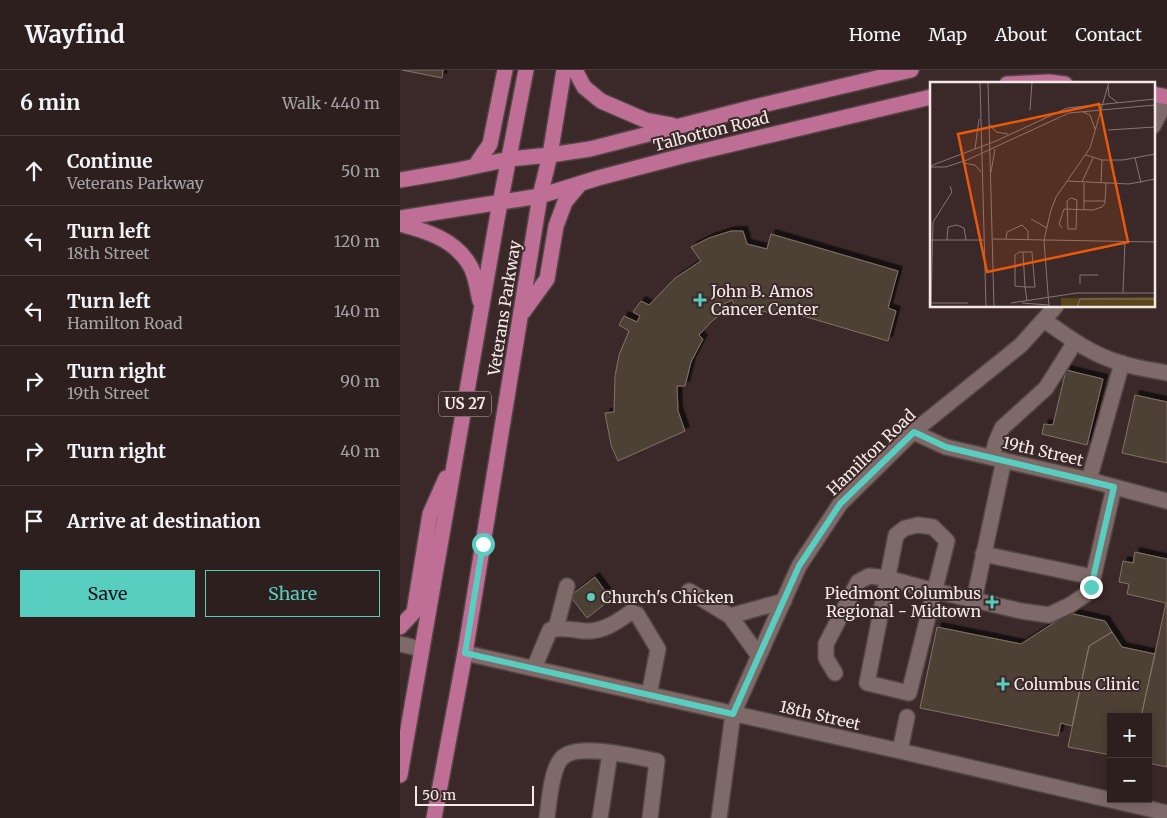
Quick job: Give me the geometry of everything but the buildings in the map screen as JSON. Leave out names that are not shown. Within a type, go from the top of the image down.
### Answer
[{"type":"main road","points":[[475,166],[490,144],[504,70]]},
{"type":"main road","name":"Veterans Parkway","points":[[400,775],[500,202],[526,70]]},
{"type":"main road","name":"Veterans Parkway","points":[[434,818],[465,653],[540,196],[550,156],[564,70]]},
{"type":"main road","points":[[575,70],[584,88],[601,101],[645,120],[679,126]]},
{"type":"main road","name":"Talbotton Road","points":[[509,159],[550,156],[590,149],[911,70]]},
{"type":"main road","points":[[1154,94],[1167,98]]},
{"type":"main road","name":"Talbotton Road","points":[[500,202],[540,196],[581,183],[749,140],[930,96]]},
{"type":"main road","points":[[400,180],[509,159]]},
{"type":"main road","points":[[521,315],[547,279],[556,226],[565,202],[581,183]]},
{"type":"main road","points":[[400,218],[500,202]]},
{"type":"main road","points":[[400,224],[420,229],[442,238],[456,249],[469,264],[475,277],[482,307]]},
{"type":"main road","points":[[400,627],[414,612],[430,514],[455,456]]},
{"type":"street","points":[[1154,124],[1167,98]]},
{"type":"street","name":"Hamilton Road","points":[[719,818],[733,714],[799,566],[840,504],[914,432],[1022,345],[1054,308]]},
{"type":"street","points":[[1044,320],[1075,342],[1122,364],[1167,373]]},
{"type":"street","points":[[974,600],[998,459],[996,442],[1002,428],[1046,388],[1075,342]]},
{"type":"street","points":[[1089,480],[1122,364]]},
{"type":"street","name":"19th Street","points":[[914,432],[946,447],[1089,480],[1167,501]]},
{"type":"street","points":[[835,673],[826,658],[826,644],[858,582],[869,576],[888,578],[1021,612],[1049,615],[1070,605],[1084,595],[1091,587],[1114,487]]},
{"type":"street","points":[[918,525],[933,527],[947,541],[909,693],[867,683],[888,578],[896,535],[905,528],[918,525]]},
{"type":"street","points":[[983,554],[1093,577]]},
{"type":"street","points":[[556,628],[567,586]]},
{"type":"street","points":[[689,591],[730,616],[759,656]]},
{"type":"street","points":[[730,616],[784,601]]},
{"type":"street","points":[[534,668],[550,630],[556,628],[588,631],[612,626],[631,612],[637,614],[658,649],[649,695]]},
{"type":"street","points":[[400,644],[422,649]]},
{"type":"street","name":"18th Street","points":[[465,653],[900,751],[1149,814],[1167,813]]},
{"type":"street","points":[[900,751],[908,717]]},
{"type":"street","points":[[547,818],[553,776],[562,758],[574,751],[587,750],[657,761],[650,818]]},
{"type":"street","points":[[600,818],[610,753]]},
{"type":"place","name":"John B. Amos Cancer Center","points":[[700,300]]},
{"type":"place","name":"Church's Chicken","points":[[591,597]]},
{"type":"place","name":"Piedmont Columbus Regional - Midtown","points":[[992,602]]},
{"type":"place","name":"Columbus Clinic","points":[[1003,684]]},
{"type":"route","points":[[483,544],[465,653],[733,714],[799,566],[840,504],[914,432],[946,447],[1114,487],[1091,587]]}]
